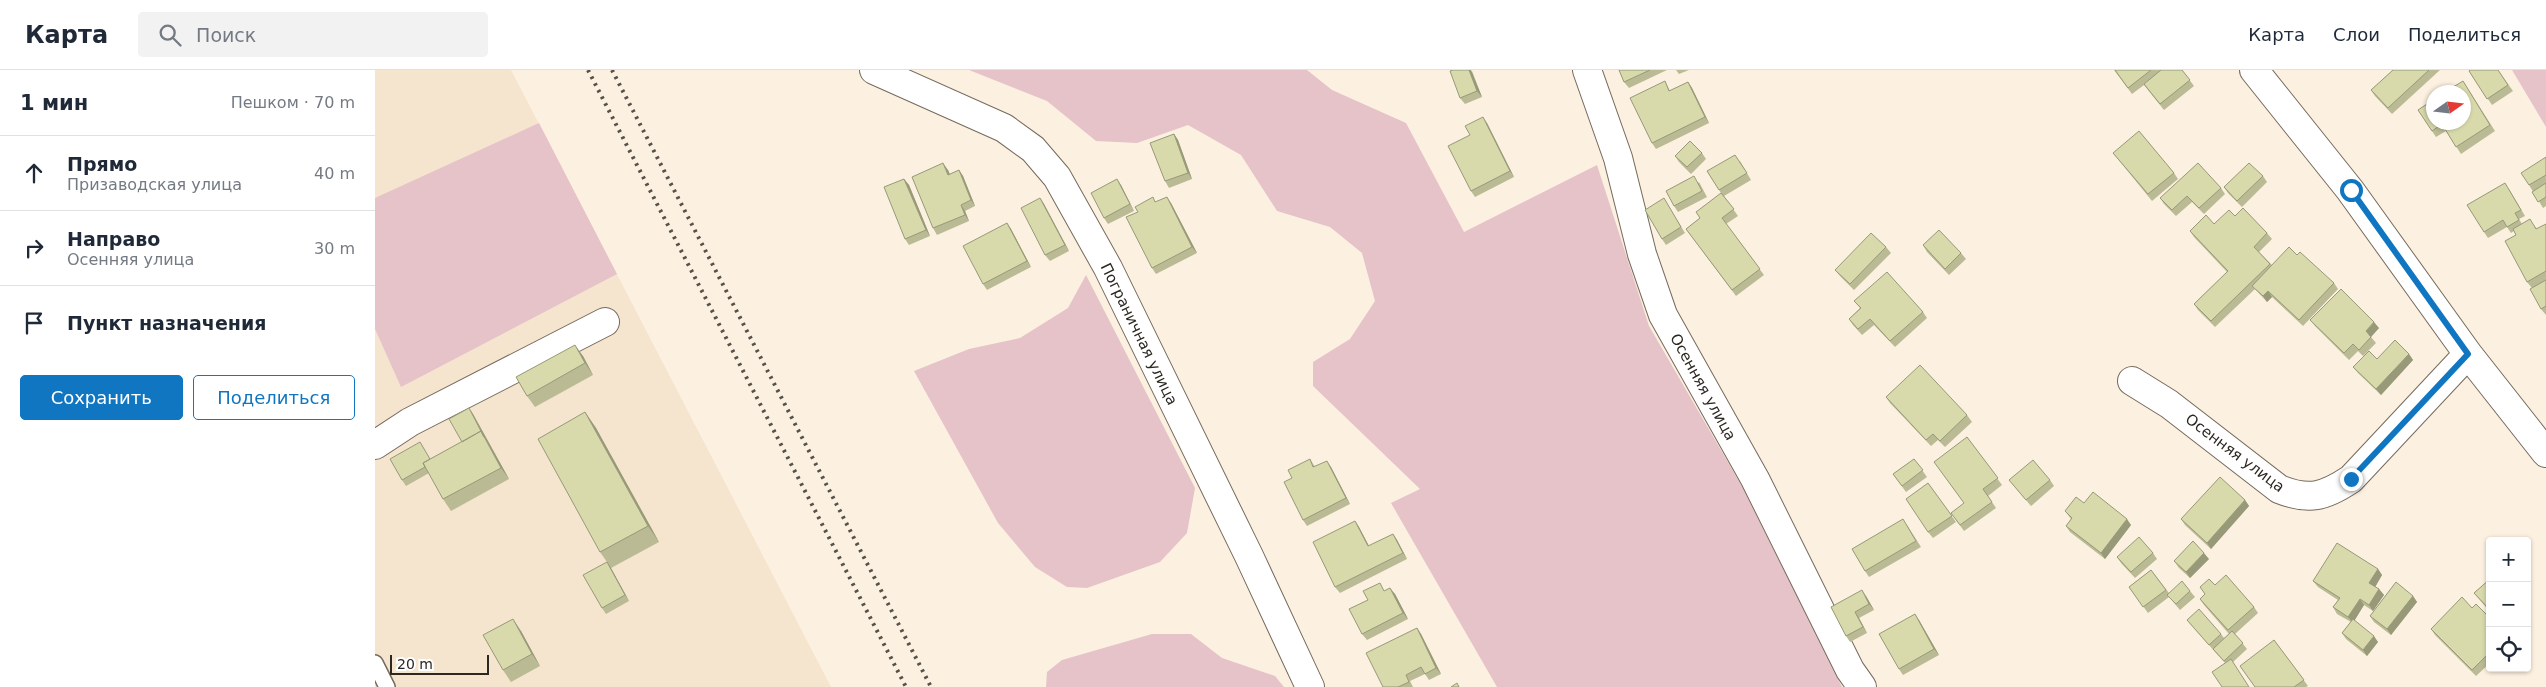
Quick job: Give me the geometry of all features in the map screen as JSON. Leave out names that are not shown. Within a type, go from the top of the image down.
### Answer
[{"type":"street","name":"Пограничная улица","points":[[874,70],[1004,128],[1033,149],[1057,177],[1112,277],[1310,687]]},
{"type":"street","name":"Осенняя улица","points":[[1587,70],[1618,158],[1642,254],[1663,315],[1755,480],[1850,670],[1862,687]]},
{"type":"street","points":[[2254,70],[2351,190],[2468,354],[2546,453]]},
{"type":"street","points":[[375,445],[411,422],[605,322]]},
{"type":"street","name":"Осенняя улица","points":[[2132,381],[2169,404],[2279,489],[2297,496],[2314,496],[2331,492],[2351,479],[2468,354]]},
{"type":"lane","points":[[375,663],[387,687]]},
{"type":"shaded area","points":[[375,70],[511,70],[831,687],[375,687]]},
{"type":"shaded area","points":[[969,70],[1307,70],[1332,90],[1406,123],[1464,232],[1597,165],[1649,326],[1743,488],[1842,687],[1497,687],[1391,503],[1420,489],[1313,386],[1313,362],[1350,339],[1375,301],[1362,253],[1330,227],[1277,211],[1241,155],[1188,125],[1137,143],[1096,141],[1047,101]]},
{"type":"shaded area","points":[[2512,70],[2546,70],[2546,127]]},
{"type":"shaded area","points":[[539,123],[617,274],[401,387],[375,329],[375,198]]},
{"type":"shaded area","points":[[1086,275],[1195,488],[1187,533],[1160,562],[1087,588],[1067,587],[1035,567],[998,523],[914,371],[969,349],[1020,338],[1068,308]]},
{"type":"shaded area","points":[[1152,634],[1191,634],[1222,658],[1275,676],[1284,687],[1046,687],[1047,672],[1062,660]]},
{"type":"building","points":[[1469,70],[1477,91],[1460,98],[1450,71]]},
{"type":"building","points":[[1619,70],[1650,70],[1624,82]]},
{"type":"building","points":[[2115,70],[2151,70],[2128,88]]},
{"type":"building","points":[[2161,70],[2182,70],[2190,80],[2160,104],[2144,84]]},
{"type":"building","points":[[2393,70],[2429,70],[2388,108],[2371,90]]},
{"type":"building","points":[[2470,70],[2498,70],[2508,85],[2487,99]]},
{"type":"building","points":[[1665,81],[1669,91],[1688,82],[1705,117],[1652,143],[1630,98]]},
{"type":"building","points":[[2463,81],[2465,85],[2456,85]]},
{"type":"building","points":[[2471,94],[2490,125],[2456,147],[2446,130],[2471,130]]},
{"type":"building","points":[[2426,105],[2426,122],[2418,110]]},
{"type":"building","points":[[1483,117],[1510,171],[1471,191],[1448,146],[1470,135],[1465,126]]},
{"type":"building","points":[[2139,131],[2174,173],[2148,194],[2113,153]]},
{"type":"building","points":[[1174,134],[1188,173],[1165,181],[1150,143]]},
{"type":"building","points":[[1690,141],[1702,153],[1687,167],[1675,156]]},
{"type":"building","points":[[1735,155],[1747,173],[1719,190],[1707,171]]},
{"type":"building","points":[[2546,157],[2546,175],[2529,185],[2521,173]]},
{"type":"building","points":[[943,163],[948,175],[959,170],[971,200],[961,205],[965,215],[933,228],[912,177]]},
{"type":"building","points":[[2198,163],[2221,188],[2199,208],[2187,196],[2172,210],[2160,198]]},
{"type":"building","points":[[2249,163],[2263,176],[2237,201],[2224,187]]},
{"type":"building","points":[[1694,176],[1702,191],[1674,206],[1666,191]]},
{"type":"building","points":[[904,179],[926,230],[905,239],[884,187]]},
{"type":"building","points":[[1117,179],[1130,204],[1104,218],[1091,193]]},
{"type":"building","points":[[2505,183],[2521,210],[2515,213],[2519,220],[2507,227],[2503,220],[2484,232],[2467,205]]},
{"type":"building","points":[[2546,183],[2546,197],[2538,202],[2532,192]]},
{"type":"building","points":[[1721,193],[1734,209],[1722,218],[1760,269],[1732,290],[1686,229],[1700,218],[1696,212]]},
{"type":"building","points":[[1153,197],[1155,202],[1167,197],[1192,247],[1152,268],[1126,217],[1138,212],[1135,207]]},
{"type":"building","points":[[1040,198],[1065,245],[1045,255],[1021,208]]},
{"type":"building","points":[[1664,198],[1681,227],[1662,239],[1645,210]]},
{"type":"building","points":[[2243,208],[2267,233],[2254,247],[2270,264],[2211,321],[2194,304],[2228,271],[2190,231],[2206,215],[2214,224],[2229,210],[2235,216]]},
{"type":"building","points":[[2530,219],[2536,229],[2546,224],[2546,271],[2527,282],[2505,241],[2516,235],[2513,229]]},
{"type":"building","points":[[1007,223],[1027,261],[983,284],[963,246]]},
{"type":"building","points":[[1939,230],[1961,253],[1945,269],[1923,245]]},
{"type":"building","points":[[1871,233],[1886,247],[1850,284],[1835,270]]},
{"type":"building","points":[[2289,247],[2297,255],[2300,252],[2334,283],[2299,320],[2268,291],[2263,296],[2252,286]]},
{"type":"building","points":[[1887,272],[1923,312],[1890,341],[1870,319],[1858,329],[1849,319],[1861,308],[1854,301]]},
{"type":"building","points":[[2546,280],[2546,306],[2541,309],[2530,289]]},
{"type":"building","points":[[2341,289],[2374,322],[2366,331],[2371,337],[2359,350],[2353,344],[2344,353],[2310,320]]},
{"type":"building","points":[[2395,340],[2409,354],[2376,389],[2353,367],[2369,351],[2377,359]]},
{"type":"building","points":[[575,345],[585,363],[527,396],[516,377]]},
{"type":"building","points":[[1920,365],[1967,415],[1940,441],[1933,434],[1926,440],[1886,397]]},
{"type":"building","points":[[469,408],[481,431],[462,442],[449,419]]},
{"type":"building","points":[[585,412],[648,526],[600,552],[538,439]]},
{"type":"building","points":[[481,431],[501,468],[443,499],[423,463]]},
{"type":"building","points":[[1967,437],[1998,478],[1983,489],[1992,502],[1960,525],[1951,513],[1964,503],[1934,462]]},
{"type":"building","points":[[420,442],[430,459],[423,463],[425,467],[402,480],[390,459]]},
{"type":"building","points":[[1310,459],[1313,467],[1327,461],[1346,498],[1303,520],[1284,482],[1292,478],[1288,470]]},
{"type":"building","points":[[1914,459],[1923,470],[1902,486],[1893,474]]},
{"type":"building","points":[[2033,460],[2050,480],[2026,500],[2009,480]]},
{"type":"building","points":[[2220,477],[2245,500],[2207,543],[2181,519]]},
{"type":"building","points":[[1928,483],[1952,516],[1928,532],[1906,499]]},
{"type":"building","points":[[2093,492],[2127,519],[2101,553],[2066,526],[2072,518],[2065,511],[2076,497],[2084,503]]},
{"type":"building","points":[[1903,519],[1916,541],[1865,571],[1852,549]]},
{"type":"building","points":[[1355,521],[1368,546],[1393,534],[1403,553],[1335,587],[1313,542]]},
{"type":"building","points":[[2139,537],[2153,553],[2131,572],[2117,557]]},
{"type":"building","points":[[2193,541],[2204,553],[2186,572],[2174,561]]},
{"type":"building","points":[[2337,543],[2378,569],[2369,583],[2379,589],[2369,605],[2360,599],[2348,617],[2333,607],[2340,598],[2313,581]]},
{"type":"building","points":[[607,562],[625,595],[602,608],[583,575]]},
{"type":"building","points":[[2151,570],[2166,590],[2143,607],[2129,587]]},
{"type":"building","points":[[2226,575],[2254,607],[2228,630],[2200,599],[2205,594],[2200,587],[2209,579],[2215,585]]},
{"type":"building","points":[[2182,581],[2190,591],[2176,604],[2167,595]]},
{"type":"building","points":[[2396,582],[2413,596],[2387,629],[2370,616]]},
{"type":"building","points":[[2486,582],[2486,606],[2474,593]]},
{"type":"building","points":[[1380,583],[1384,591],[1390,588],[1403,613],[1362,634],[1349,609],[1368,600],[1363,591]]},
{"type":"building","points":[[1862,590],[1869,604],[1855,612],[1863,627],[1846,636],[1831,607]]},
{"type":"building","points":[[2462,597],[2472,608],[2476,604],[2486,614],[2486,656],[2472,670],[2431,629]]},
{"type":"building","points":[[2199,609],[2221,634],[2209,645],[2187,620]]},
{"type":"building","points":[[1915,614],[1934,649],[1899,669],[1879,634]]},
{"type":"building","points":[[513,619],[532,654],[503,670],[483,635]]},
{"type":"building","points":[[2353,619],[2374,636],[2363,650],[2342,633]]},
{"type":"building","points":[[1417,628],[1436,668],[1425,674],[1421,667],[1406,675],[1409,682],[1398,687],[1383,687],[1366,653]]},
{"type":"building","points":[[2232,631],[2243,643],[2224,661],[2213,649]]},
{"type":"building","points":[[2274,640],[2304,680],[2294,687],[2255,687],[2240,666]]},
{"type":"building","points":[[2231,659],[2249,687],[2222,687],[2212,672]]},
{"type":"building","points":[[1457,683],[1459,687],[1451,687]]},
{"type":"railway","points":[[588,70],[906,687]]},
{"type":"railway","points":[[612,70],[931,687]]},
{"type":"route","points":[[2351,190],[2468,354],[2351,479]]}]
